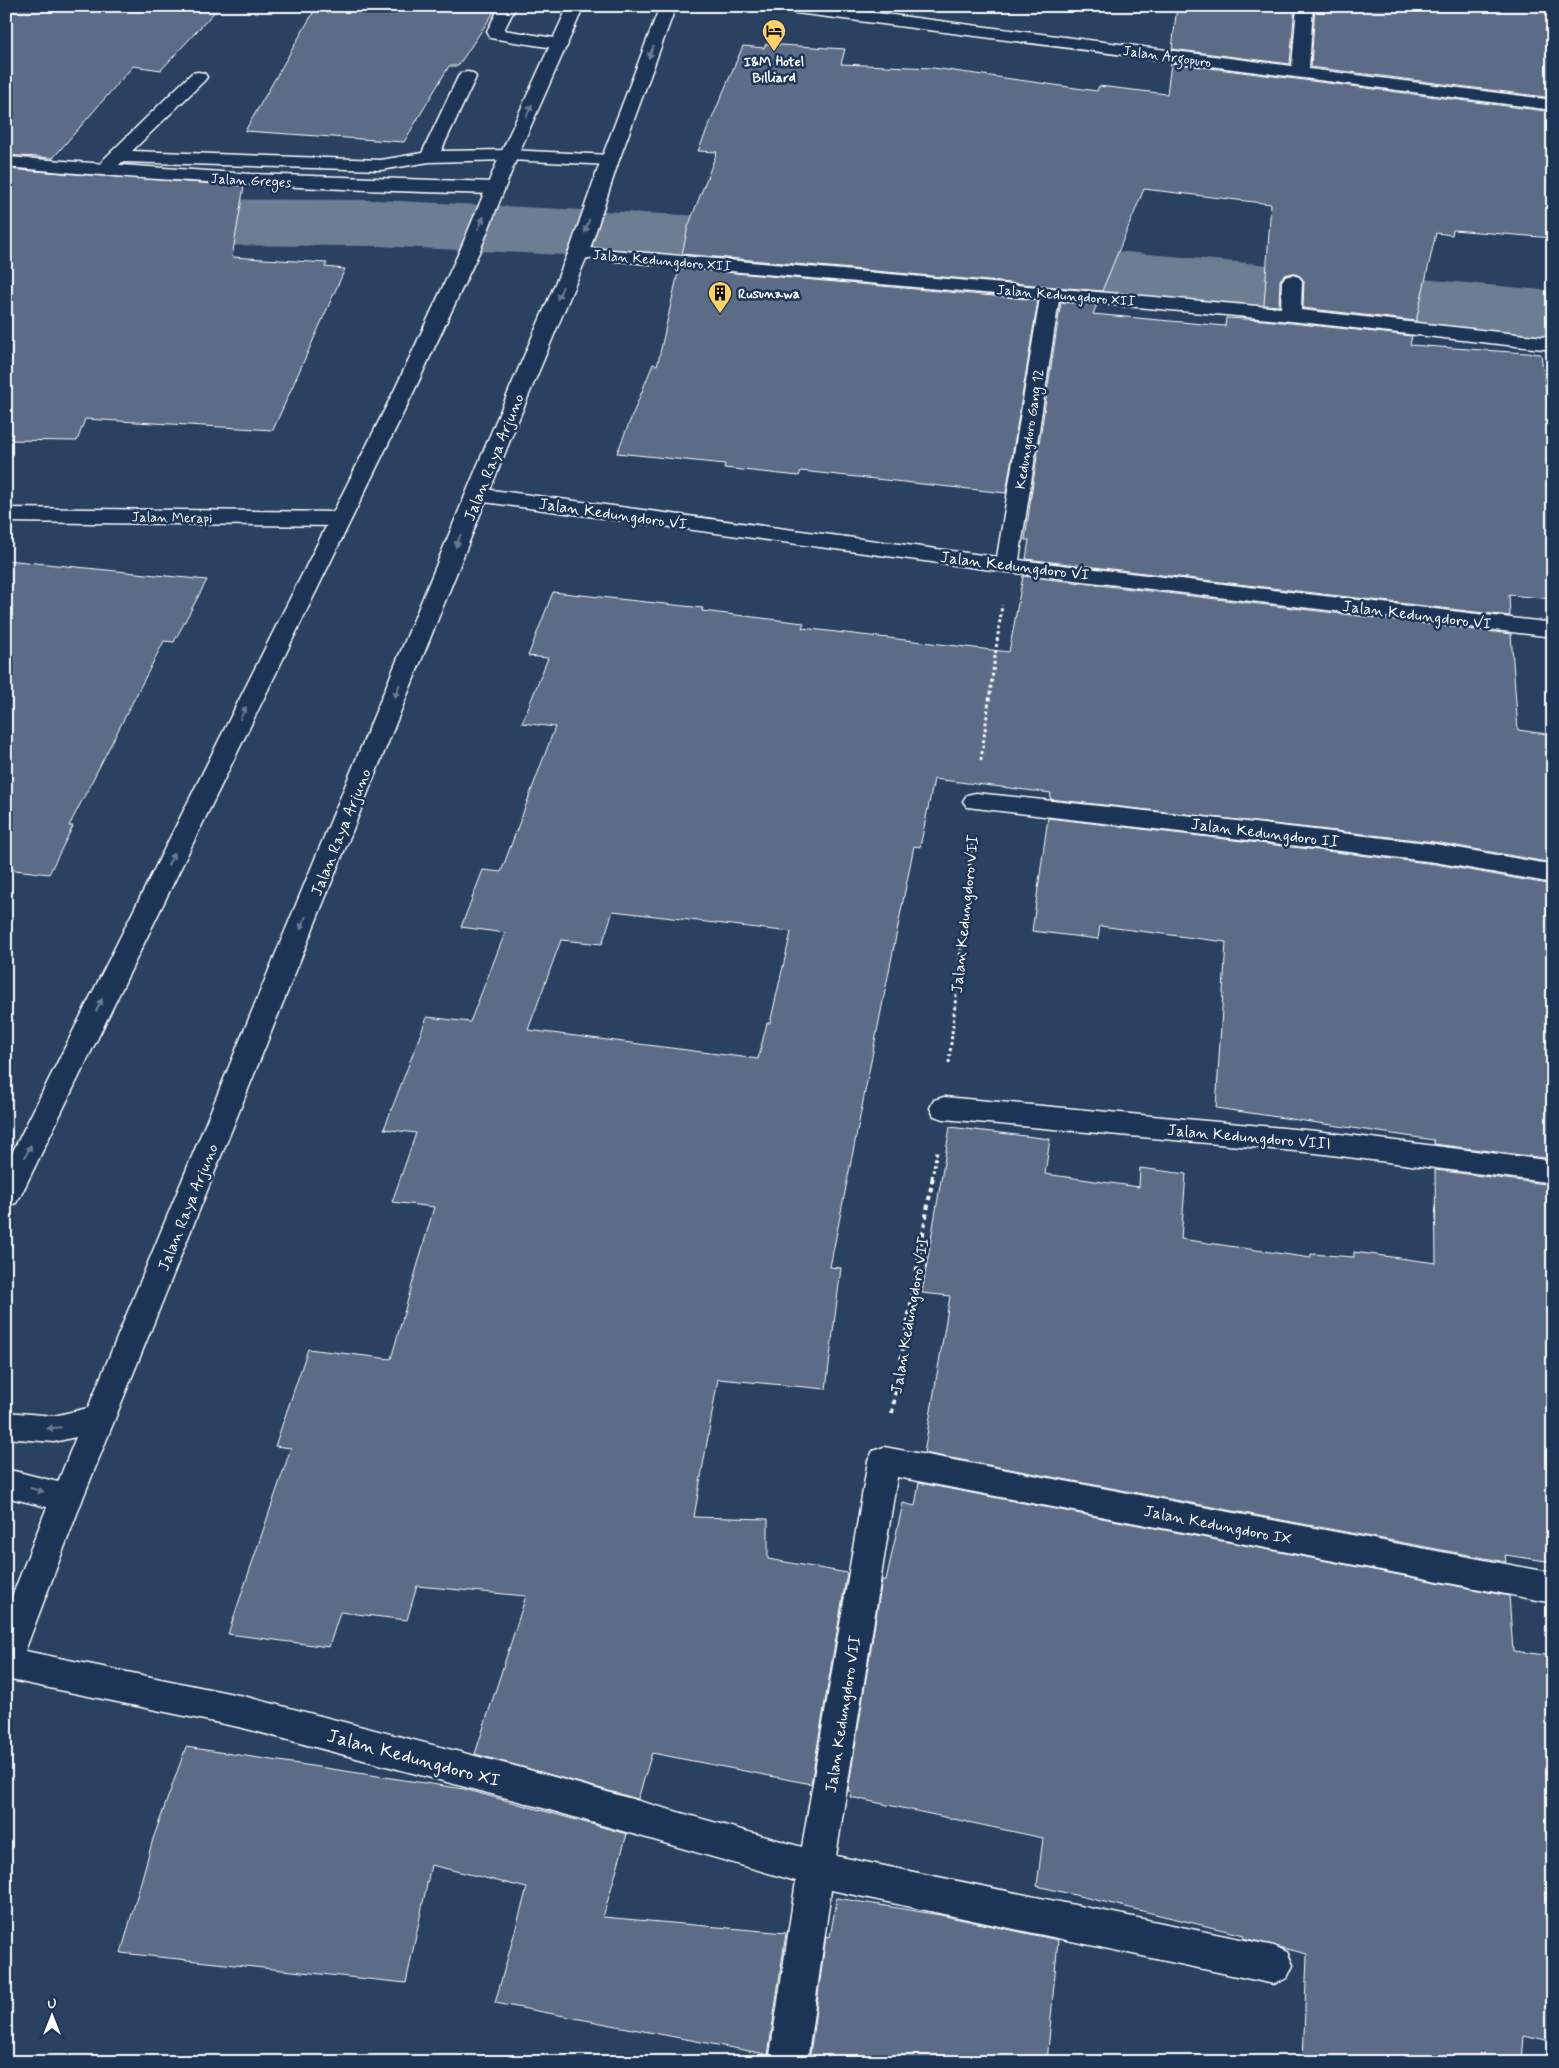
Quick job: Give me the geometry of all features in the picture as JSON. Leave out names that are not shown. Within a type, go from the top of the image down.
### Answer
[{"type":"main road","points":[[508,6],[495,31],[496,34],[560,44]]},
{"type":"main road","points":[[6,1195],[338,519],[405,389],[471,248],[509,155],[576,6]]},
{"type":"main road","name":"Jalan Raya Arjuno","points":[[6,1656],[67,1498],[477,495],[579,251],[594,202],[668,6]]},
{"type":"main road","name":"Jalan Argopuro","points":[[781,6],[1553,105]]},
{"type":"main road","points":[[1300,73],[1305,6]]},
{"type":"main road","points":[[102,171],[198,77]]},
{"type":"main road","points":[[429,157],[466,77]]},
{"type":"main road","points":[[117,156],[381,165],[429,157],[509,155],[610,160]]},
{"type":"main road","name":"Jalan Greges","points":[[6,162],[102,171],[494,193]]},
{"type":"main road","name":"Jalan Kedungdoro XII","points":[[579,251],[1050,294],[1291,313],[1553,344]]},
{"type":"main road","points":[[1291,313],[1292,285]]},
{"type":"main road","name":"Kedungdoro Gang 12","points":[[1007,565],[1050,294]]},
{"type":"main road","name":"Jalan Kedungdoro VI","points":[[477,495],[1007,565],[1553,630]]},
{"type":"main road","name":"Jalan Merapi","points":[[6,515],[338,519]]},
{"type":"main road","name":"Jalan Kedungdoro II","points":[[976,801],[1211,826],[1425,852],[1553,874]]},
{"type":"main road","name":"Jalan Kedungdoro VIII","points":[[944,1108],[1316,1142],[1553,1172]]},
{"type":"main road","points":[[6,1425],[54,1429],[101,1418]]},
{"type":"main road","name":"Jalan Kedungdoro IX","points":[[884,1461],[1553,1588]]},
{"type":"main road","name":"Jalan Kedungdoro VII","points":[[788,2062],[816,1869],[884,1461]]},
{"type":"main road","points":[[6,1483],[67,1498]]},
{"type":"main road","name":"Jalan Kedungdoro XI","points":[[6,1663],[243,1712],[522,1785],[816,1869],[1274,1965]]},
{"type":"path","name":"Jalan Kedungdoro VII","points":[[884,1461],[944,1108],[976,801],[1007,565]]},
{"type":"building","points":[[6,6],[220,6],[161,70],[133,66],[53,158],[6,155]]},
{"type":"building","points":[[317,6],[498,6],[458,66],[449,66],[404,142],[245,131]]},
{"type":"building","points":[[1177,6],[1295,6],[1290,64],[1172,49]]},
{"type":"building","points":[[1315,6],[1553,6],[1553,98],[1311,67]]},
{"type":"building","points":[[766,44],[845,49],[841,64],[933,68],[1097,91],[1099,86],[1167,94],[1171,63],[1553,112],[1553,238],[1453,230],[1452,235],[1436,233],[1416,321],[1303,308],[1304,281],[1300,276],[1293,273],[1284,275],[1280,280],[1279,306],[1264,305],[1271,204],[1144,189],[1102,291],[682,254],[688,227],[717,152],[698,151],[743,46],[764,48]]},
{"type":"building","points":[[6,169],[244,186],[232,257],[327,263],[325,267],[345,269],[273,430],[85,419],[77,441],[6,440]]},
{"type":"building","points":[[679,268],[1038,300],[1006,493],[801,471],[799,476],[724,468],[725,464],[617,453],[653,364],[657,365]]},
{"type":"building","points":[[1061,302],[1097,305],[1093,314],[1225,326],[1226,318],[1263,320],[1412,336],[1410,345],[1541,354],[1548,407],[1553,408],[1553,599],[1509,595],[1510,616],[1026,559],[1029,540],[1025,540]]},
{"type":"building","points":[[6,560],[207,580],[174,642],[164,641],[69,826],[73,826],[49,874],[6,869]]},
{"type":"building","points":[[1023,576],[1511,634],[1518,730],[1553,735],[1553,863],[1435,842],[1050,799],[1051,793],[934,779],[920,847],[914,846],[830,1267],[841,1268],[826,1389],[718,1379],[694,1517],[768,1519],[768,1559],[847,1573],[811,1784],[652,1753],[638,1799],[475,1754],[526,1596],[417,1586],[407,1620],[340,1612],[329,1647],[228,1634],[291,1448],[275,1446],[308,1349],[391,1359],[434,1207],[392,1202],[416,1133],[384,1129],[427,1017],[470,1022],[505,933],[461,927],[483,870],[501,872],[555,727],[522,723],[548,658],[528,656],[553,592],[703,608],[702,611],[804,623],[802,628],[1009,652]],"holes":[[[613,911],[791,932],[770,1023],[767,1023],[758,1059],[528,1030],[561,940],[602,944]]]},
{"type":"building","points":[[1048,818],[1435,864],[1553,885],[1553,1159],[1434,1144],[1434,1140],[1216,1108],[1226,942],[1100,926],[1098,939],[1032,931]]},
{"type":"building","points":[[950,1127],[1050,1139],[1045,1174],[1139,1187],[1140,1168],[1186,1174],[1181,1239],[1311,1258],[1311,1254],[1354,1257],[1354,1252],[1436,1263],[1435,1170],[1553,1185],[1553,1562],[1505,1555],[1506,1562],[924,1453],[950,1296],[922,1293]]},
{"type":"building","points":[[919,1483],[1509,1596],[1513,1651],[1553,1656],[1553,2043],[1524,2036],[1522,2062],[1303,2062],[1307,1954],[1243,1938],[1244,1935],[1037,1886],[1043,1838],[850,1797],[851,1791],[848,1791],[882,1580],[886,1580],[903,1503],[915,1506]]},
{"type":"building","points":[[186,1747],[464,1789],[627,1834],[603,1917],[786,1933],[767,2062],[764,2062],[765,2054],[495,2003],[527,1888],[431,1865],[406,1983],[121,1953],[153,1839]]},
{"type":"building","points":[[837,1898],[940,1915],[1058,1940],[1047,2062],[809,2062],[826,1936],[830,1937]]},
{"type":"waterway","points":[[85,222],[377,223],[765,242],[1553,315]]},
{"type":"place","name":"I&M Hotel Billiard","points":[[774,52]]},
{"type":"place","name":"Rusunawa","points":[[720,314]]}]
